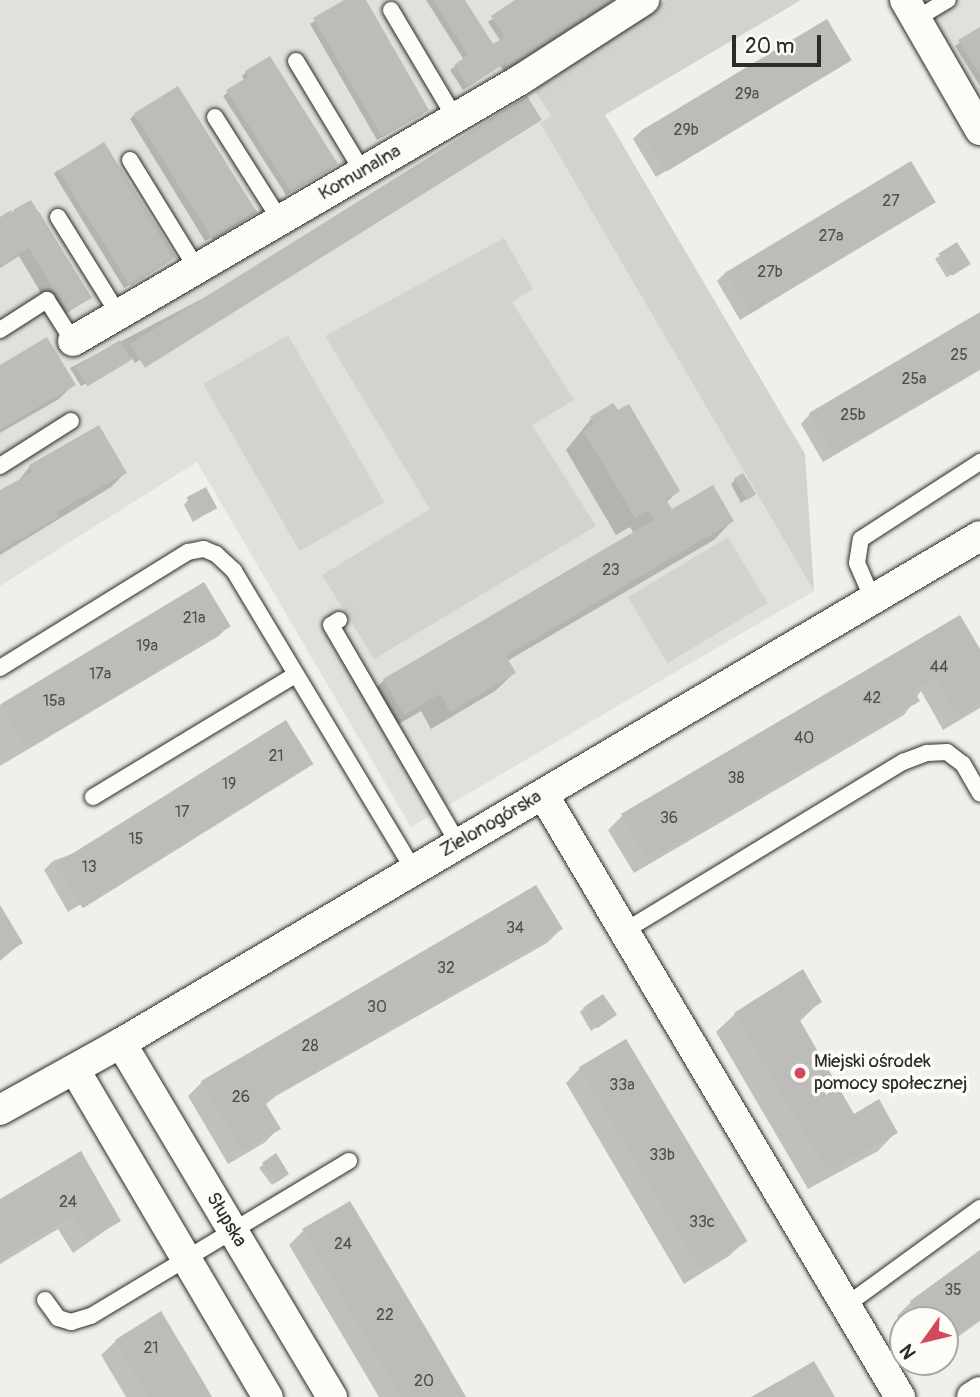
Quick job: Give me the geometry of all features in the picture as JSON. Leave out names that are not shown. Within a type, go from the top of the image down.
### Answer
[{"type":"street","name":"Komunalna","points":[[73,341],[455,118],[644,0]]},
{"type":"street","points":[[910,10],[978,123]]},
{"type":"street","name":"Zielonogórska","points":[[0,1110],[75,1070],[980,536]]},
{"type":"street","points":[[543,794],[622,932],[900,1397]]},
{"type":"street","name":"Słupska","points":[[121,1043],[332,1397]]},
{"type":"street","points":[[75,1070],[268,1397]]},
{"type":"street","points":[[972,1397],[980,1392]]},
{"type":"lane","points":[[910,10],[948,0]]},
{"type":"lane","points":[[391,10],[455,118]]},
{"type":"lane","points":[[296,61],[363,172]]},
{"type":"lane","points":[[215,117],[280,220]]},
{"type":"lane","points":[[130,160],[197,269]]},
{"type":"lane","points":[[58,217],[119,315]]},
{"type":"lane","points":[[0,330],[47,300],[73,341]]},
{"type":"lane","points":[[0,466],[71,421]]},
{"type":"lane","points":[[873,600],[857,563],[861,538],[980,462]]},
{"type":"lane","points":[[0,668],[188,552],[204,549],[234,571],[413,869]]},
{"type":"lane","points":[[339,620],[331,625],[458,843]]},
{"type":"lane","points":[[93,797],[295,675]]},
{"type":"lane","points":[[622,932],[915,758],[947,752],[963,764],[980,793]]},
{"type":"lane","points":[[45,1300],[58,1318],[71,1322],[91,1316],[234,1233],[349,1161]]},
{"type":"lane","points":[[845,1306],[980,1208]]},
{"type":"shaded area","points":[[0,0],[632,0],[522,70],[551,117],[540,123],[814,591],[411,827],[197,462],[0,586]]},
{"type":"shaded area","points":[[666,0],[801,0],[605,115],[805,454],[814,591],[540,123],[551,116],[534,90]]},
{"type":"shaded area","points":[[918,0],[980,0],[980,108]]},
{"type":"shaded area","points":[[504,238],[533,289],[512,302],[574,400],[532,425],[596,526],[374,659],[322,575],[430,509],[325,336]]},
{"type":"shaded area","points":[[288,335],[384,502],[300,551],[203,384]]},
{"type":"shaded area","points":[[728,537],[768,603],[667,663],[628,597]]},
{"type":"building","points":[[344,0],[366,0],[429,110],[382,137],[313,18]]},
{"type":"building","points":[[433,0],[465,0],[493,44],[505,37],[491,16],[515,0],[614,0],[509,68],[505,63],[468,87],[454,65],[468,55]]},
{"type":"building","points":[[827,19],[852,60],[667,171],[642,130]]},
{"type":"building","points":[[980,27],[980,75],[958,40]]},
{"type":"building","points":[[270,56],[338,164],[291,192],[226,90],[249,76],[245,71]]},
{"type":"building","points":[[178,86],[257,212],[213,240],[134,114]]},
{"type":"building","points":[[527,96],[542,120],[145,368],[130,344]]},
{"type":"building","points":[[104,142],[176,257],[130,286],[58,171]]},
{"type":"building","points":[[911,161],[936,202],[751,313],[726,272]]},
{"type":"building","points":[[31,200],[92,298],[67,312],[29,248],[0,266],[0,217],[11,210],[19,222],[13,210]]},
{"type":"building","points":[[957,242],[971,264],[952,276],[938,254]]},
{"type":"building","points":[[980,312],[980,368],[833,454],[809,413]]},
{"type":"building","points":[[47,337],[76,385],[0,429],[0,365]]},
{"type":"building","points":[[120,340],[132,360],[87,386],[75,367]]},
{"type":"building","points":[[613,403],[618,410],[629,404],[680,491],[666,500],[672,509],[713,485],[734,521],[506,656],[516,673],[450,712],[440,694],[404,715],[383,679],[654,520],[648,510],[635,518],[583,431],[594,424],[590,417]]},
{"type":"building","points":[[99,425],[127,473],[56,512],[58,517],[0,551],[0,490],[33,472],[29,465]]},
{"type":"building","points":[[743,473],[756,494],[747,500],[734,479]]},
{"type":"building","points":[[206,487],[217,508],[198,519],[187,497]]},
{"type":"building","points":[[204,582],[231,627],[28,749],[1,704]]},
{"type":"building","points":[[960,615],[980,649],[980,704],[958,717],[935,678],[914,691],[920,701],[648,861],[621,814]]},
{"type":"building","points":[[286,720],[314,764],[83,908],[55,864]]},
{"type":"building","points":[[536,885],[563,929],[264,1101],[281,1129],[242,1151],[201,1081]]},
{"type":"building","points":[[0,905],[23,943],[0,957]]},
{"type":"building","name":"Miejski ośrodek pomocy społecznej","points":[[803,969],[822,1002],[798,1017],[854,1114],[879,1099],[898,1133],[827,1171],[734,1013]]},
{"type":"building","points":[[603,994],[617,1015],[597,1028],[583,1007]]},
{"type":"building","points":[[626,1039],[748,1241],[700,1270],[579,1067]]},
{"type":"building","points":[[81,1151],[121,1221],[88,1240],[73,1216],[0,1259],[0,1199]]},
{"type":"building","points":[[276,1153],[289,1174],[277,1182],[262,1163]]},
{"type":"building","points":[[350,1201],[466,1397],[402,1397],[302,1229]]},
{"type":"building","points":[[980,1250],[980,1318],[959,1333],[959,1306],[914,1306],[910,1301]]},
{"type":"building","points":[[161,1311],[212,1397],[148,1397],[115,1340]]},
{"type":"building","points":[[814,1361],[835,1397],[751,1397],[783,1379]]},
{"type":"place","name":"Miejski ośrodek pomocy społecznej","points":[[800,1073]]}]
